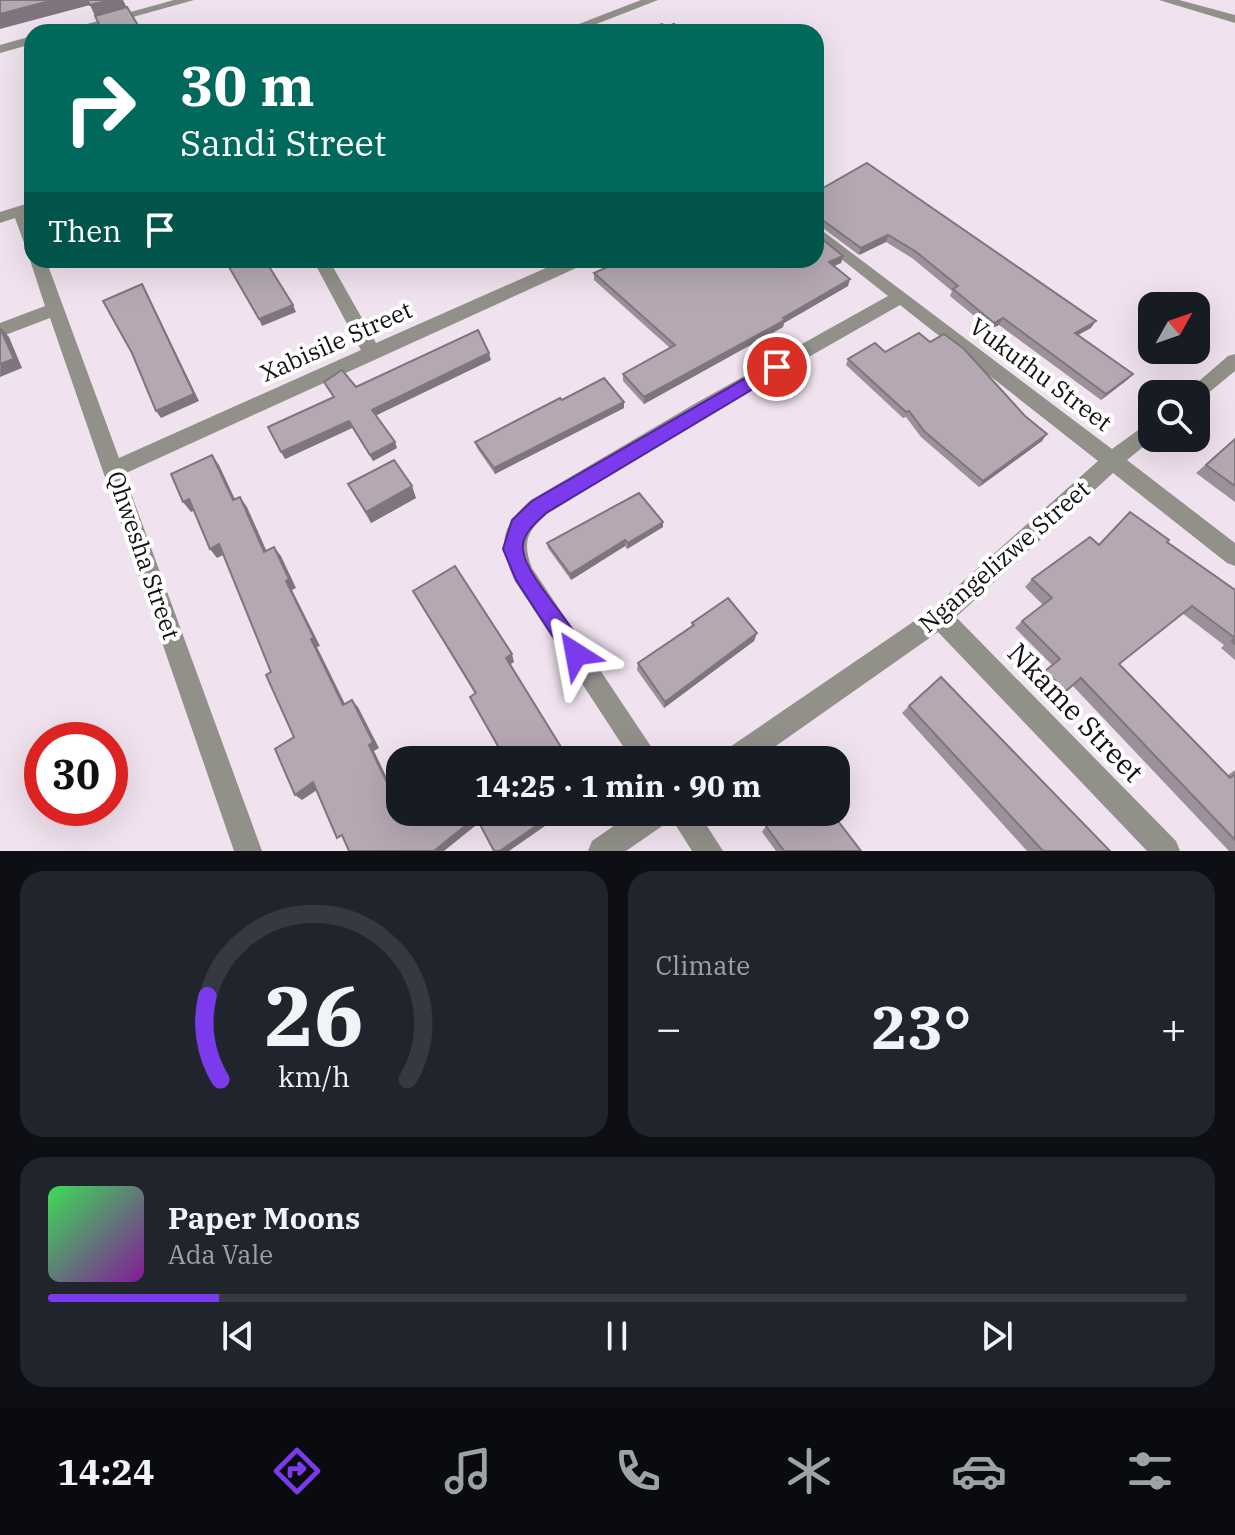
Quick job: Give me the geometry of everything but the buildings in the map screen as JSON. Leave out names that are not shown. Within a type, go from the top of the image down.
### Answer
[{"type":"street","points":[[95,24],[188,0]]},
{"type":"street","points":[[605,0],[624,10]]},
{"type":"street","points":[[586,24],[652,0]]},
{"type":"street","points":[[1165,0],[1235,19]]},
{"type":"street","points":[[0,49],[24,42]]},
{"type":"street","points":[[0,218],[24,210]]},
{"type":"street","name":"Vukuthu Street","points":[[824,237],[1235,556]]},
{"type":"street","name":"Qhwesha Street","points":[[41,268],[248,851]]},
{"type":"street","points":[[325,268],[372,353]]},
{"type":"street","name":"Xabisile Street","points":[[114,469],[561,268]]},
{"type":"street","points":[[638,746],[523,574],[513,549],[519,526],[539,507],[678,423],[899,298]]},
{"type":"street","points":[[0,330],[55,309]]},
{"type":"street","points":[[1210,381],[1235,361]]},
{"type":"street","name":"Ngangelizwe Street","points":[[753,746],[940,617],[1138,440]]},
{"type":"street","name":"Nkame Street","points":[[940,617],[1166,851]]},
{"type":"street","points":[[602,851],[638,826]]},
{"type":"street","points":[[692,826],[709,851]]},
{"type":"route","points":[[576,654],[523,574],[513,549],[519,526],[539,507],[777,367]]}]
